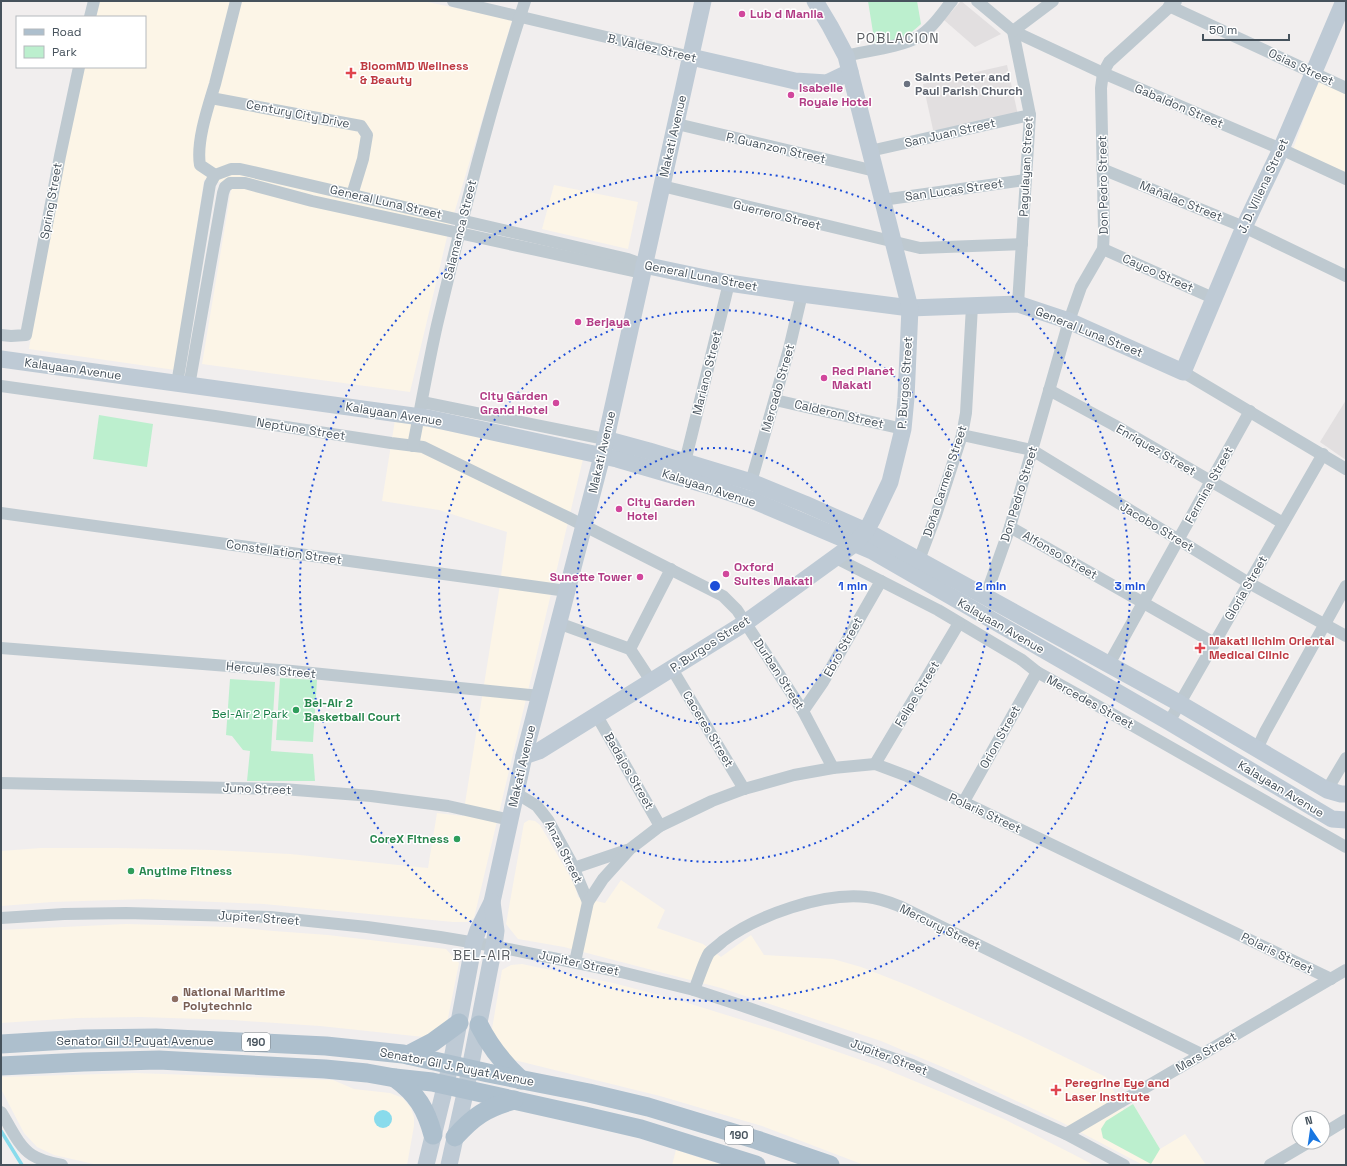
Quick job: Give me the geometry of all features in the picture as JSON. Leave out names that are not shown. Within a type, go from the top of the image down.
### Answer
[{"type":"main road","name":"Makati Avenue","points":[[426,1165],[459,1023],[474,942],[478,930],[492,902],[524,756],[602,456],[643,269],[677,124],[703,1]]},
{"type":"main road","name":"P. Burgos Street","points":[[524,756],[539,751],[745,623],[834,557],[854,544],[872,520],[890,482],[903,429],[906,398],[910,308],[848,64],[830,26],[815,1]]},
{"type":"main road","name":"J. D. Villena Street","points":[[1183,372],[1244,227],[1281,149],[1313,74],[1341,2]]},
{"type":"main road","name":"B. Valdez Street","points":[[691,57],[795,81],[827,83],[848,64]]},
{"type":"main road","name":"General Luna Street","points":[[643,269],[802,294],[910,308],[1018,304],[1069,321],[1183,372]]},
{"type":"main road","name":"Kalayaan Avenue","points":[[1,359],[183,385],[420,409],[602,456],[689,480],[752,500],[872,551],[1169,722],[1332,819],[1346,820]]},
{"type":"main road","name":"Kalayaan Avenue","points":[[605,439],[751,482],[866,530],[986,595],[1340,795]]},
{"type":"main road","name":"Makati Avenue","points":[[449,1165],[466,1089],[494,946],[496,931],[492,902]]},
{"type":"main road","points":[[408,1055],[433,1042],[459,1023]]},
{"type":"main road","points":[[479,1025],[486,1040],[495,1053],[521,1080]]},
{"type":"main road","name":"Senator Gil J. Puyat Avenue","points":[[1,1044],[84,1039],[156,1038],[355,1048],[408,1055],[648,1107],[757,1140],[830,1165]]},
{"type":"main road","name":"Senator Gil J. Puyat Avenue","points":[[1,1066],[159,1060],[325,1069],[367,1073],[432,1082],[641,1129],[756,1165]]},
{"type":"main road","points":[[395,1078],[413,1093],[421,1103],[429,1118],[433,1135]]},
{"type":"main road","points":[[455,1137],[483,1112],[498,1104],[514,1100]]},
{"type":"street","points":[[90,16],[94,1]]},
{"type":"street","points":[[215,175],[200,165],[198,154],[236,1]]},
{"type":"street","name":"B. Valdez Street","points":[[453,1],[691,57]]},
{"type":"street","name":"Salamanca Street","points":[[413,446],[437,325],[462,220],[478,160],[525,1]]},
{"type":"street","points":[[848,64],[918,37],[927,30],[952,1]]},
{"type":"street","points":[[977,1],[1013,31],[1053,1]]},
{"type":"street","name":"Osias Street","points":[[1173,4],[1313,74],[1346,88]]},
{"type":"street","name":"Don Pedro Street","points":[[986,595],[1010,527],[1069,321],[1081,287],[1103,249],[1104,229],[1101,88],[1103,73],[1109,62],[1173,4]]},
{"type":"street","name":"Gabaldon Street","points":[[1013,31],[1103,73],[1281,149],[1346,179]]},
{"type":"street","name":"Pagulayan Street","points":[[1013,31],[1030,115],[1018,304]]},
{"type":"street","name":"Spring Street","points":[[1,335],[26,335],[60,156],[79,68]]},
{"type":"street","name":"Century City Drive","points":[[211,98],[361,126],[367,135],[363,159],[352,195]]},
{"type":"street","name":"San Juan Street","points":[[870,150],[1030,115]]},
{"type":"street","name":"P. Guanzon Street","points":[[677,124],[876,171]]},
{"type":"street","name":"General Luna Street","points":[[201,280],[210,184],[215,175],[231,169],[240,169],[377,200],[628,259],[643,269]]},
{"type":"street","name":"Mañalac Street","points":[[1102,169],[1244,227],[1346,276]]},
{"type":"street","name":"San Lucas Street","points":[[882,200],[1025,180]]},
{"type":"street","name":"General Luna Street","points":[[183,385],[201,280],[222,193],[225,186],[230,183],[245,183],[312,201],[643,269]]},
{"type":"street","name":"Guerrero Street","points":[[662,186],[920,248],[1022,244]]},
{"type":"street","points":[[374,214],[377,200]]},
{"type":"street","name":"Cayco Street","points":[[1103,249],[1213,298]]},
{"type":"street","name":"Mariano Street","points":[[685,462],[729,283]]},
{"type":"street","name":"Mercado Street","points":[[751,482],[789,349],[802,294]]},
{"type":"street","name":"Doña Carmen Street","points":[[919,560],[936,515],[962,435],[966,413],[972,306]]},
{"type":"street","name":"General Luna Street","points":[[1183,372],[1346,469]]},
{"type":"street","name":"Neptune Street","points":[[1,386],[423,447],[584,526]]},
{"type":"street","name":"Enriquez Street","points":[[1049,390],[1283,523]]},
{"type":"street","name":"Calderon Street","points":[[775,400],[903,429]]},
{"type":"street","name":"Kalayaan Avenue","points":[[420,409],[605,439]]},
{"type":"street","name":"Fermina Street","points":[[1109,664],[1250,411]]},
{"type":"street","name":"Jacobo Street","points":[[962,435],[1032,450],[1249,583],[1346,636]]},
{"type":"street","name":"Gloria Street","points":[[1169,722],[1323,454]]},
{"type":"street","name":"Constellation Street","points":[[1,513],[567,591]]},
{"type":"street","name":"Durban Street","points":[[584,526],[723,596],[737,610],[803,711],[833,768]]},
{"type":"street","name":"Alfonso Street","points":[[1010,527],[1214,643]]},
{"type":"street","name":"Mercedes Street","points":[[834,557],[938,610],[1022,660],[1037,672],[1346,847]]},
{"type":"street","points":[[630,649],[671,569]]},
{"type":"street","name":"Ebro Street","points":[[803,711],[823,682],[881,581]]},
{"type":"street","points":[[1257,749],[1346,586]]},
{"type":"street","name":"Felipe Street","points":[[876,764],[959,623]]},
{"type":"street","points":[[558,624],[630,649],[651,681]]},
{"type":"street","name":"Hercules Street","points":[[1,648],[300,672],[540,696]]},
{"type":"street","name":"Caceres Street","points":[[672,669],[744,789]]},
{"type":"street","name":"Orion Street","points":[[964,803],[1037,672]]},
{"type":"street","name":"Badajos Street","points":[[597,716],[660,826]]},
{"type":"street","points":[[1340,795],[1346,758]]},
{"type":"street","name":"Polaris Street","points":[[575,962],[588,902],[603,879],[630,849],[660,826],[712,801],[744,789],[794,775],[833,768],[876,764],[907,776],[1331,979]]},
{"type":"street","name":"Juno Street","points":[[1,783],[283,789],[371,796],[448,806],[510,820]]},
{"type":"street","name":"Anza Street","points":[[516,793],[537,806],[548,820],[574,868],[588,902]]},
{"type":"street","name":"Polaris Street","points":[[574,868],[630,849]]},
{"type":"street","name":"Mercury Street","points":[[694,990],[709,954],[732,935],[753,922],[805,904],[838,897],[866,897],[882,900],[899,906],[1201,1054]]},
{"type":"street","name":"Jupiter Street","points":[[1,918],[64,914],[126,913],[247,916],[367,927],[474,942],[621,972],[694,990],[912,1065],[1066,1134],[1124,1165]]},
{"type":"street","name":"Mars Street","points":[[1066,1134],[1346,970]]},
{"type":"street","points":[[1,1112],[25,1149],[33,1156],[62,1165]]},
{"type":"street","points":[[1331,1129],[1346,1120]]},
{"type":"street","points":[[1270,1165],[1295,1150]]},
{"type":"shaded area","points":[[97,1],[423,1],[512,20],[447,237],[410,392],[202,364],[232,184],[204,180],[175,370],[29,349],[59,158],[79,68],[146,68],[146,16],[92,16]]},
{"type":"shaded area","points":[[961,1],[1001,34],[975,47],[944,20]]},
{"type":"shaded area","points":[[1007,65],[1018,115],[934,134],[923,84]]},
{"type":"shaded area","points":[[1318,80],[1346,93],[1346,174],[1292,152]]},
{"type":"shaded area","points":[[554,185],[638,202],[628,249],[542,229]]},
{"type":"shaded area","points":[[1346,400],[1346,460],[1320,442]]},
{"type":"shaded area","points":[[395,420],[583,459],[474,918],[467,922],[453,922],[264,904],[145,899],[52,902],[1,906],[1,851],[41,848],[213,850],[290,854],[428,868],[437,813],[463,816],[507,532],[439,510],[382,501]]},
{"type":"shaded area","points":[[529,820],[535,821],[540,825],[575,885],[578,897],[605,903],[621,880],[665,910],[657,928],[703,944],[721,957],[751,935],[764,955],[833,959],[861,967],[912,987],[1023,1037],[1106,1077],[1124,1110],[1133,1104],[1160,1149],[1185,1134],[1206,1165],[1143,1165],[1061,1122],[959,1074],[881,1041],[721,988],[564,947],[518,939],[506,924],[524,823]]},
{"type":"shaded area","points":[[126,924],[231,927],[328,935],[446,949],[459,963],[447,1023],[424,1037],[320,1026],[232,1020],[141,1017],[77,1018],[1,1023],[1,930]]},
{"type":"shaded area","points":[[522,964],[613,983],[678,1000],[778,1031],[878,1066],[1006,1120],[1094,1165],[864,1165],[762,1126],[660,1096],[510,1059],[492,1029],[502,970],[511,965]]},
{"type":"shaded area","points":[[135,1073],[333,1080],[354,1089],[390,1093],[403,1098],[411,1108],[414,1117],[414,1126],[407,1165],[98,1165],[54,1155],[37,1147],[24,1133],[1,1089],[1,1077]]},
{"type":"shaded area","points":[[676,1150],[722,1165],[672,1165]]},
{"type":"green space","points":[[868,1],[917,1],[921,24],[905,37],[875,45]]},
{"type":"green space","points":[[99,415],[153,424],[147,467],[93,459]]},
{"type":"green space","name":"Bel-Air 2 Basketball Court","points":[[280,678],[317,680],[313,742],[276,740]]},
{"type":"green space","name":"Bel-Air 2 Park","points":[[230,679],[275,682],[271,751],[313,754],[315,781],[247,781],[250,751],[243,750],[232,736],[226,735]]},
{"type":"green space","points":[[1133,1104],[1160,1149],[1151,1164],[1103,1138],[1101,1129],[1106,1121]]},
{"type":"water","points":[[383,1110],[389,1113],[392,1119],[389,1125],[383,1128],[377,1125],[374,1119],[377,1113]]},
{"type":"waterway","points":[[1,1131],[22,1165]]},
{"type":"place","name":"Lub d Manila","points":[[742,14]]},
{"type":"place","name":"BloomMD Wellness & Beauty","points":[[351,73]]},
{"type":"place","name":"Saints Peter and Paul Parish Church","points":[[907,84]]},
{"type":"place","name":"Isabelle Royale Hotel","points":[[791,95]]},
{"type":"place","name":"Berjaya","points":[[578,322]]},
{"type":"place","name":"Red Planet Makati","points":[[824,378]]},
{"type":"place","name":"City Garden Grand Hotel","points":[[556,403]]},
{"type":"place","name":"City Garden Hotel","points":[[619,509]]},
{"type":"place","name":"Oxford Suites Makati","points":[[726,574]]},
{"type":"place","name":"Sunette Tower","points":[[640,577]]},
{"type":"place","name":"Makati Ilchim Oriental Medical Clinic","points":[[1200,648]]},
{"type":"place","name":"Bel-Air 2 Basketball Court","points":[[296,710]]},
{"type":"place","name":"CoreX Fitness","points":[[457,839]]},
{"type":"place","name":"Anytime Fitness","points":[[131,871]]},
{"type":"place","name":"National Maritime Polytechnic","points":[[175,999]]},
{"type":"place","name":"Peregrine Eye and Laser Institute","points":[[1056,1090]]},
{"type":"district","name":"POBLACION","points":[[898,38]]},
{"type":"district","name":"BEL-AIR","points":[[482,955]]}]
